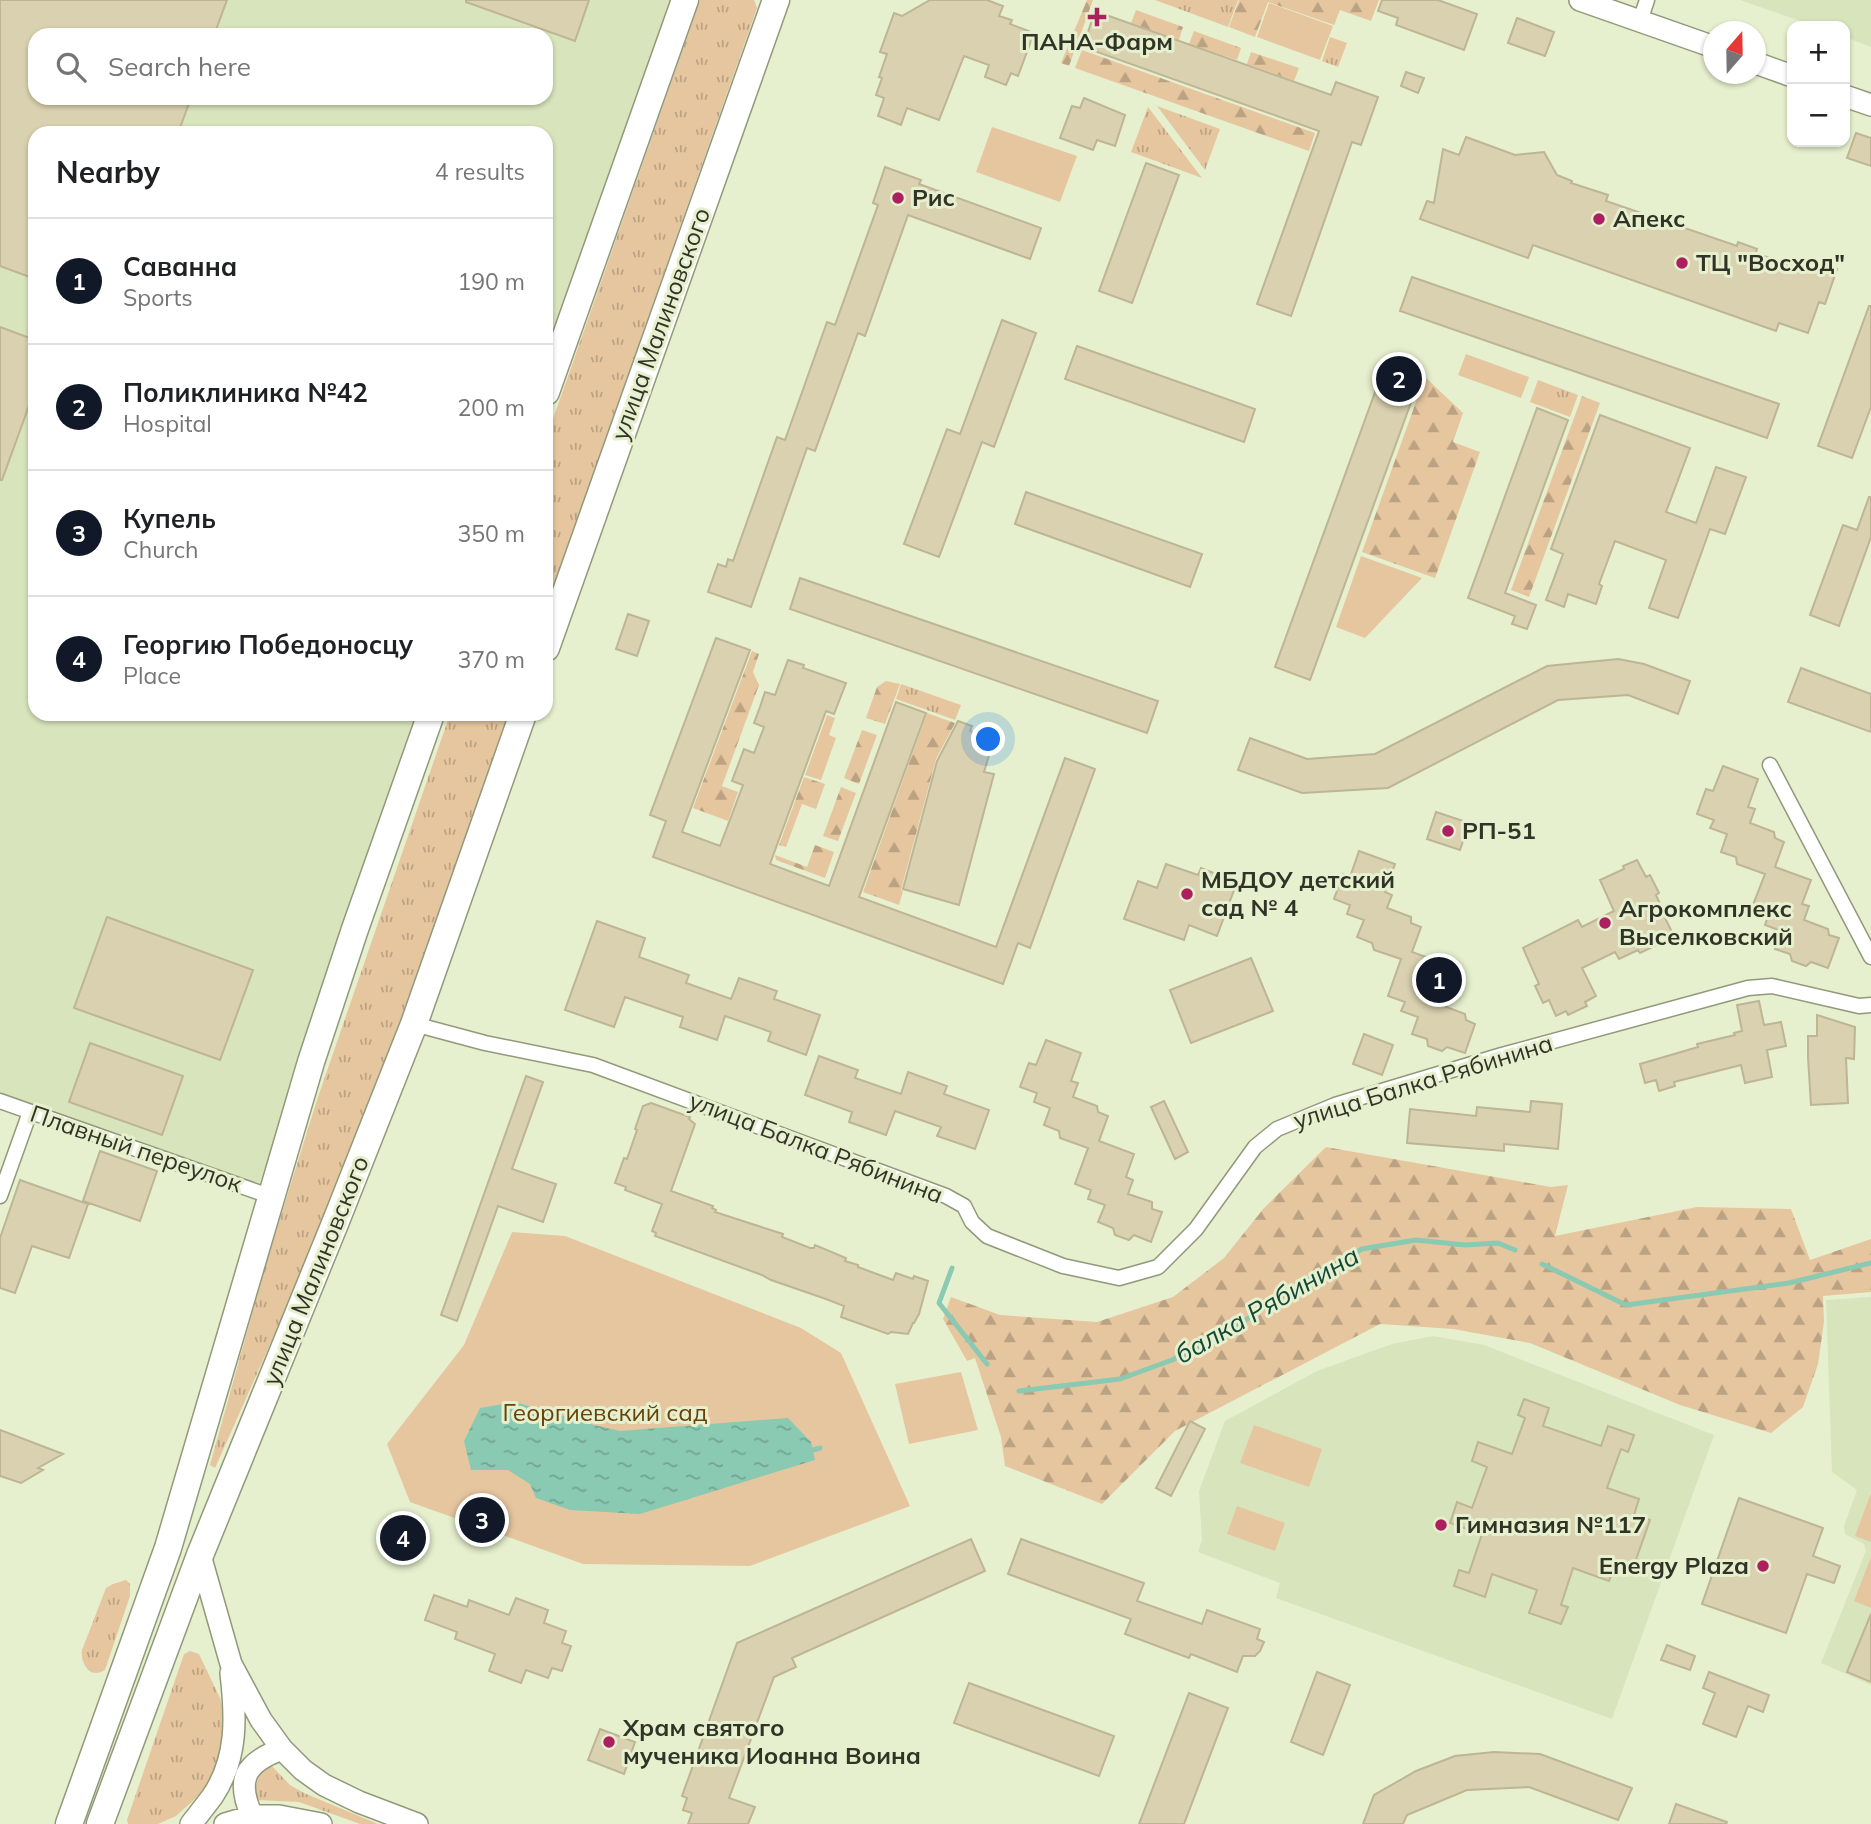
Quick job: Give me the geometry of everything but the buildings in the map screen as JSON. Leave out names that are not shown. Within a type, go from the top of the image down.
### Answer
[{"type":"highway","points":[[553,372],[685,0]]},
{"type":"highway","name":"улица Малиновского","points":[[553,628],[774,1]]},
{"type":"highway","points":[[69,1824],[168,1548],[311,1062],[429,721]]},
{"type":"highway","name":"улица Малиновского","points":[[100,1824],[200,1555],[414,1024],[521,721]]},
{"type":"main road","points":[[1580,0],[1703,43]]},
{"type":"main road","points":[[1766,67],[1787,74]]},
{"type":"main road","points":[[1850,98],[1871,105]]},
{"type":"main road","points":[[191,1824],[213,1795],[228,1763],[235,1733],[230,1664],[200,1555]]},
{"type":"main road","points":[[230,1664],[261,1720],[282,1749],[303,1770],[324,1785],[417,1824]]},
{"type":"main road","points":[[252,1816],[243,1788],[247,1774],[265,1755],[282,1749]]},
{"type":"main road","points":[[225,1824],[252,1816],[279,1816],[321,1824]]},
{"type":"street","points":[[1640,21],[1647,0]]},
{"type":"street","points":[[1770,765],[1871,957]]},
{"type":"street","name":"улица Балка Рябинина","points":[[414,1024],[606,1070],[946,1196],[964,1206],[972,1222],[987,1236],[1063,1266],[1119,1278],[1158,1267],[1172,1254],[1196,1229],[1262,1141],[1277,1129],[1335,1105],[1502,1055],[1748,988],[1772,986],[1859,1006],[1871,1005]]},
{"type":"street","name":"Плавный переулок","points":[[0,1101],[272,1197]]},
{"type":"street","points":[[0,1196],[30,1112]]},
{"type":"shaded area","points":[[0,0],[673,0],[553,344],[553,126],[28,126],[28,721],[421,721],[255,1195],[0,1102]]},
{"type":"shaded area","points":[[1740,0],[1871,0],[1871,47],[1850,39],[1850,21],[1800,21]]},
{"type":"shaded area","points":[[1871,1297],[1871,1685],[1821,1663],[1866,1551],[1864,1544],[1845,1534],[1844,1526],[1857,1490],[1832,1472],[1826,1300]]},
{"type":"shaded area","name":"Гимназия №117","points":[[1433,1336],[1484,1345],[1714,1435],[1612,1719],[1276,1598],[1280,1583],[1198,1552],[1202,1540],[1199,1491],[1225,1421],[1317,1371],[1392,1344]]},
{"type":"green space","points":[[700,0],[754,0],[757,8],[553,588],[553,419]]},
{"type":"green space","points":[[1087,0],[1093,0],[1069,66],[1061,63]]},
{"type":"green space","points":[[1155,0],[1238,0],[1228,27]]},
{"type":"green space","points":[[1239,0],[1379,0],[1371,21],[1340,10],[1334,25],[1268,2],[1255,37],[1229,27]]},
{"type":"green space","points":[[1269,3],[1333,26],[1320,60],[1257,37]]},
{"type":"green space","points":[[1136,10],[1183,27],[1179,40],[1131,23]]},
{"type":"green space","points":[[1194,31],[1241,48],[1237,60],[1189,44]]},
{"type":"green space","points":[[1330,37],[1347,43],[1338,67],[1322,61]]},
{"type":"green space","points":[[1082,50],[1315,133],[1309,151],[1075,68]]},
{"type":"green space","points":[[1251,52],[1299,68],[1294,81],[1247,64]]},
{"type":"green space","points":[[1157,106],[1220,129],[1205,170]]},
{"type":"green space","points":[[1148,107],[1202,178],[1131,152]]},
{"type":"green space","points":[[992,127],[1077,156],[1060,202],[976,172]]},
{"type":"green space","points":[[1466,354],[1529,377],[1521,398],[1458,375]]},
{"type":"green space","points":[[1425,377],[1463,413],[1453,442],[1480,452],[1435,578],[1362,552]]},
{"type":"green space","points":[[1538,380],[1578,395],[1570,417],[1530,402]]},
{"type":"green space","points":[[1582,396],[1600,403],[1529,597],[1511,590]]},
{"type":"green space","points":[[1361,556],[1422,578],[1365,638],[1336,627]]},
{"type":"green space","points":[[752,651],[759,654],[753,672],[759,685],[722,786],[738,792],[728,821],[693,808]]},
{"type":"green space","points":[[886,681],[900,684],[885,724],[866,718],[877,687]]},
{"type":"green space","points":[[901,684],[961,705],[955,720],[896,699]]},
{"type":"green space","points":[[927,713],[955,723],[936,759],[899,905],[863,892]]},
{"type":"green space","points":[[827,715],[835,718],[829,735],[836,738],[821,780],[805,775]]},
{"type":"green space","points":[[448,721],[507,721],[408,1000],[361,1122],[288,1304],[215,1468],[210,1465],[265,1267],[317,1100]]},
{"type":"green space","points":[[862,730],[877,735],[859,784],[844,778]]},
{"type":"green space","points":[[804,777],[825,784],[816,809],[802,804],[786,847],[779,845]]},
{"type":"green space","points":[[841,787],[856,793],[838,841],[823,836]]},
{"type":"green space","points":[[815,845],[834,852],[825,878],[776,860],[775,855],[807,867]]},
{"type":"green space","points":[[1326,1147],[1551,1187],[1568,1185],[1555,1236],[1697,1207],[1791,1209],[1810,1260],[1871,1239],[1871,1292],[1823,1296],[1824,1322],[1818,1364],[1803,1407],[1771,1433],[1680,1405],[1530,1343],[1453,1329],[1380,1324],[1175,1431],[1102,1504],[1005,1466],[1001,1437],[975,1358],[967,1361],[943,1319],[951,1297],[1000,1315],[1097,1322],[1173,1297],[1224,1258],[1264,1208]]},
{"type":"green space","name":"Георгиевский сад","points":[[512,1232],[565,1236],[801,1328],[841,1353],[910,1506],[750,1566],[583,1564],[410,1502],[387,1444],[464,1345]]},
{"type":"green space","points":[[961,1372],[978,1430],[909,1444],[895,1384]]},
{"type":"green space","points":[[1254,1425],[1322,1449],[1309,1487],[1240,1463]]},
{"type":"green space","points":[[1871,1493],[1871,1542],[1855,1536]]},
{"type":"green space","points":[[1237,1506],[1285,1523],[1275,1551],[1227,1534]]},
{"type":"green space","points":[[1871,1557],[1871,1608],[1854,1601]]},
{"type":"green space","points":[[126,1580],[130,1584],[130,1596],[105,1670],[95,1673],[84,1665],[82,1650],[106,1588]]},
{"type":"green space","points":[[190,1651],[199,1654],[220,1698],[225,1718],[222,1756],[205,1790],[176,1816],[158,1824],[128,1824],[127,1820],[184,1654]]},
{"type":"green space","points":[[270,1764],[290,1785],[304,1793],[378,1824],[360,1824],[299,1802],[256,1800],[258,1780]]},
{"type":"water","points":[[515,1402],[620,1431],[788,1418],[811,1442],[815,1460],[640,1514],[570,1510],[536,1498],[530,1484],[508,1470],[471,1470],[464,1441],[480,1408]]},
{"type":"waterway","name":"балка Рябинина","points":[[1019,1391],[1120,1379],[1172,1360],[1238,1325],[1297,1286],[1362,1249],[1416,1240],[1465,1245],[1498,1243],[1515,1250]]},
{"type":"waterway","name":"балка Рябинина","points":[[1542,1264],[1626,1305],[1789,1283],[1871,1263]]},
{"type":"waterway","points":[[952,1268],[939,1303],[987,1364]]},
{"type":"waterway","name":"балка Рябинина","points":[[813,1450],[820,1448]]},
{"type":"place","name":"ПАНА-Фарм","points":[[1097,17]]},
{"type":"place","name":"Рис","points":[[898,198]]},
{"type":"place","name":"Апекс","points":[[1599,219]]},
{"type":"place","name":"ТЦ \"Восход\"","points":[[1682,263]]},
{"type":"place","name":"Поликлиника №42","points":[[1399,379]]},
{"type":"place","name":"РП-51","points":[[1448,831]]},
{"type":"place","name":"МБДОУ детский сад № 4","points":[[1187,894]]},
{"type":"place","name":"Агрокомплекс Выселковский","points":[[1605,923]]},
{"type":"place","name":"Саванна","points":[[1439,980]]},
{"type":"place","name":"Купель","points":[[482,1520]]},
{"type":"place","name":"Гимназия №117","points":[[1441,1525]]},
{"type":"place","name":"Георгию Победоносцу","points":[[403,1538]]},
{"type":"place","name":"Energy Plaza","points":[[1763,1566]]},
{"type":"place","name":"Храм святого мученика Иоанна Воина","points":[[609,1742]]}]
